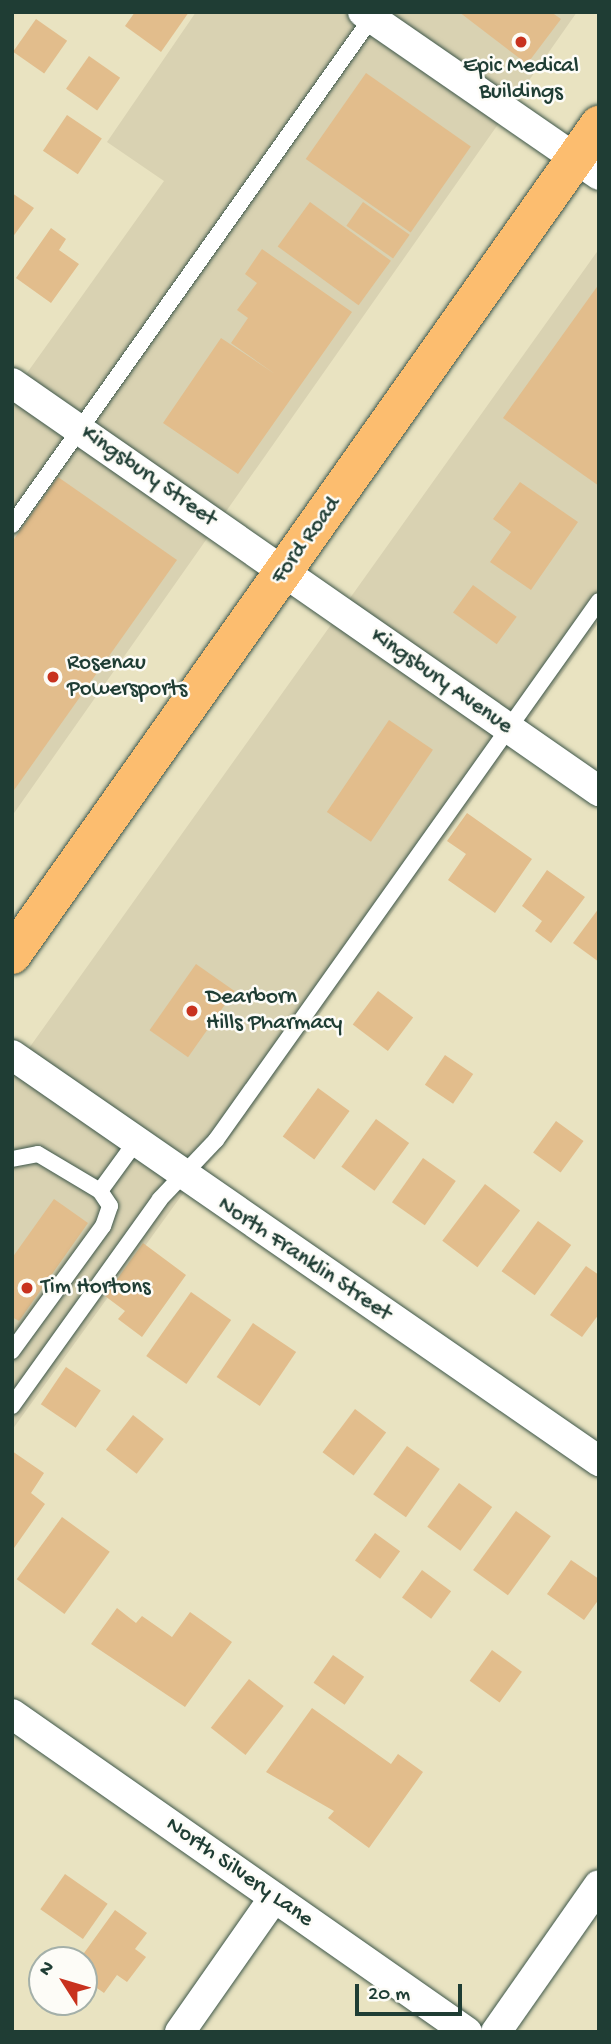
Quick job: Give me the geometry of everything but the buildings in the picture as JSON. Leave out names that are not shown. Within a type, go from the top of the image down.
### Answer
[{"type":"main road","name":"Ford Road","points":[[12,955],[283,572],[587,166],[599,125]]},
{"type":"street","points":[[370,14],[587,166]]},
{"type":"street","name":"Kingsbury Street","points":[[12,383],[283,572]]},
{"type":"street","name":"Kingsbury Avenue","points":[[283,572],[599,791]]},
{"type":"street","name":"North Franklin Street","points":[[12,1055],[181,1176],[599,1461]]},
{"type":"street","name":"North Silvery Lane","points":[[12,1714],[467,2032]]},
{"type":"street","points":[[496,2032],[599,1885]]},
{"type":"street","points":[[180,2032],[274,1898]]},
{"type":"lane","points":[[12,525],[370,14]]},
{"type":"lane","points":[[12,1406],[181,1176],[216,1140],[599,601]]},
{"type":"lane","points":[[100,1191],[135,1143]]},
{"type":"lane","points":[[12,1159],[38,1154],[100,1191],[110,1206],[103,1226],[12,1350]]},
{"type":"shaded area","points":[[196,12],[577,12],[12,816],[12,394],[164,181],[107,142]]},
{"type":"shaded area","points":[[599,249],[599,622],[245,1119],[179,1199],[12,1430],[12,1072]]},
{"type":"place","name":"Epic Medical Buildings","points":[[521,42]]},
{"type":"place","name":"Rosenau Powersports","points":[[53,677]]},
{"type":"place","name":"Dearborn Hills Pharmacy","points":[[192,1011]]},
{"type":"place","name":"Tim Hortons","points":[[27,1288]]}]
